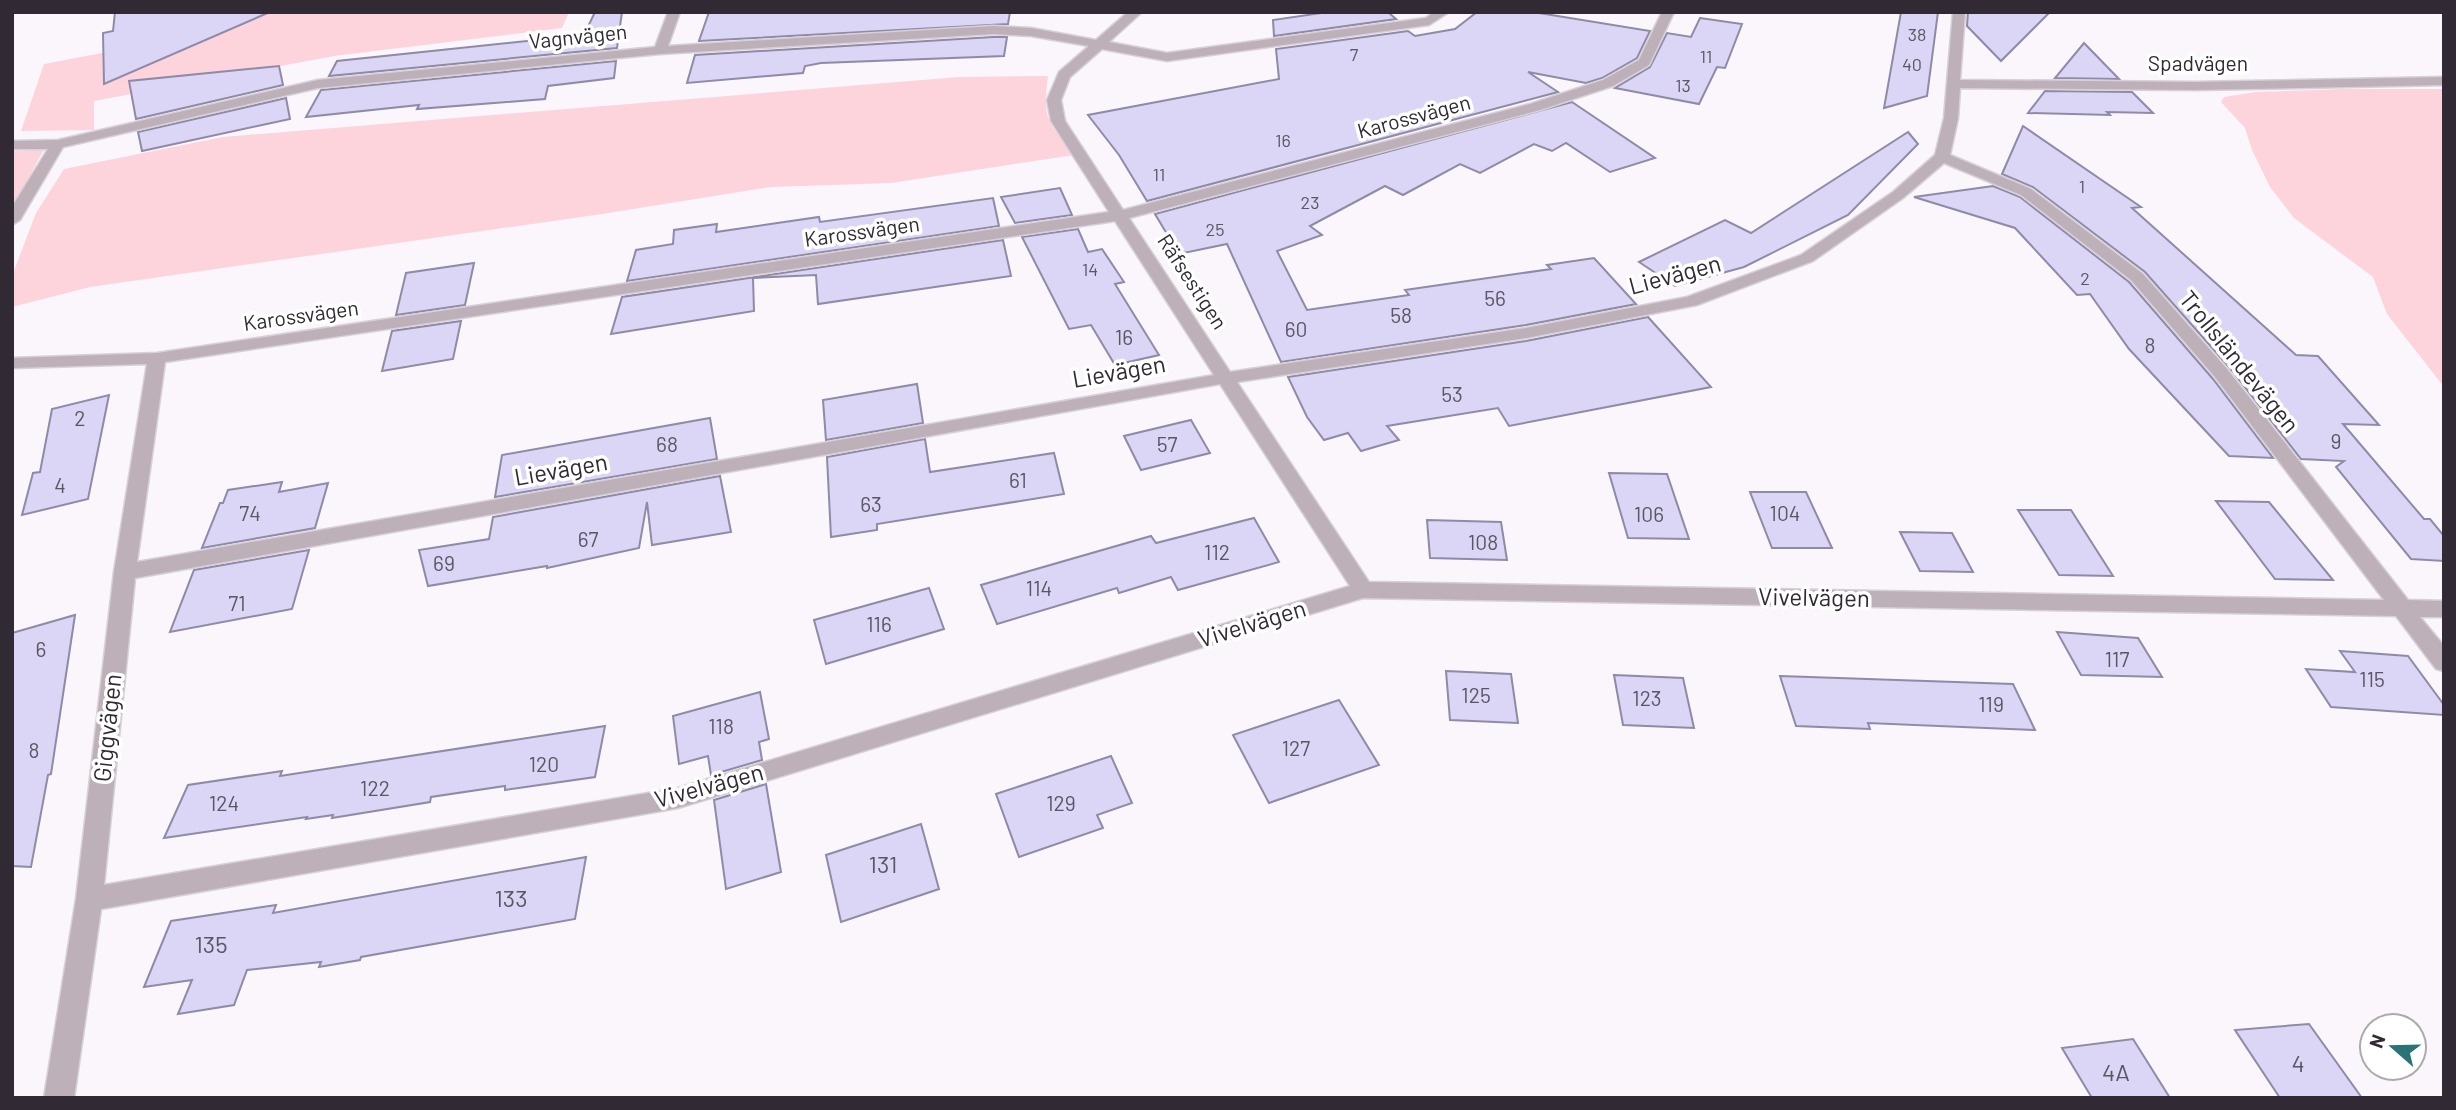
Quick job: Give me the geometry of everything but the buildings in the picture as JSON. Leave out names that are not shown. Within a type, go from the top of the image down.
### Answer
[{"type":"street","points":[[660,50],[674,12]]},
{"type":"street","name":"Räfsestigen","points":[[1136,12],[1064,75],[1054,100],[1058,121],[1363,590]]},
{"type":"street","name":"Vagnvägen","points":[[12,145],[58,144],[318,84],[660,50],[993,30],[1031,32],[1167,57],[1429,21],[1443,12]]},
{"type":"street","name":"Karossvägen","points":[[12,363],[157,358],[1121,215],[1535,107],[1608,83],[1644,62],[1668,12]]},
{"type":"street","points":[[1942,157],[1951,118],[1958,12]]},
{"type":"street","name":"Spadvägen","points":[[1953,84],[2195,86],[2444,81]]},
{"type":"street","points":[[12,220],[58,144]]},
{"type":"street","name":"Lievägen","points":[[125,572],[1226,377],[1526,333],[1691,301],[1807,258],[1898,195],[1942,157]]},
{"type":"street","name":"Trollsländevägen","points":[[1942,157],[2026,192],[2137,277],[2221,373],[2444,663]]},
{"type":"street","name":"Giggvägen","points":[[59,1098],[89,899],[125,572],[157,358]]},
{"type":"street","name":"Vivelvägen","points":[[89,899],[678,798],[1363,590],[2444,609]]},
{"type":"shaded area","points":[[273,12],[569,12],[562,28],[334,56],[94,101],[94,130],[21,131],[44,64],[197,35]]},
{"type":"shaded area","points":[[1048,76],[1046,102],[1049,119],[1074,155],[891,183],[771,187],[602,214],[90,287],[12,307],[12,276],[36,213],[64,169],[223,137],[959,77]]},
{"type":"shaded area","points":[[2444,89],[2444,387],[2387,314],[2373,277],[2294,218],[2270,187],[2252,150],[2245,128],[2221,102],[2224,97],[2256,92]]},
{"type":"shaded area","points":[[44,149],[12,209],[12,151]]}]
